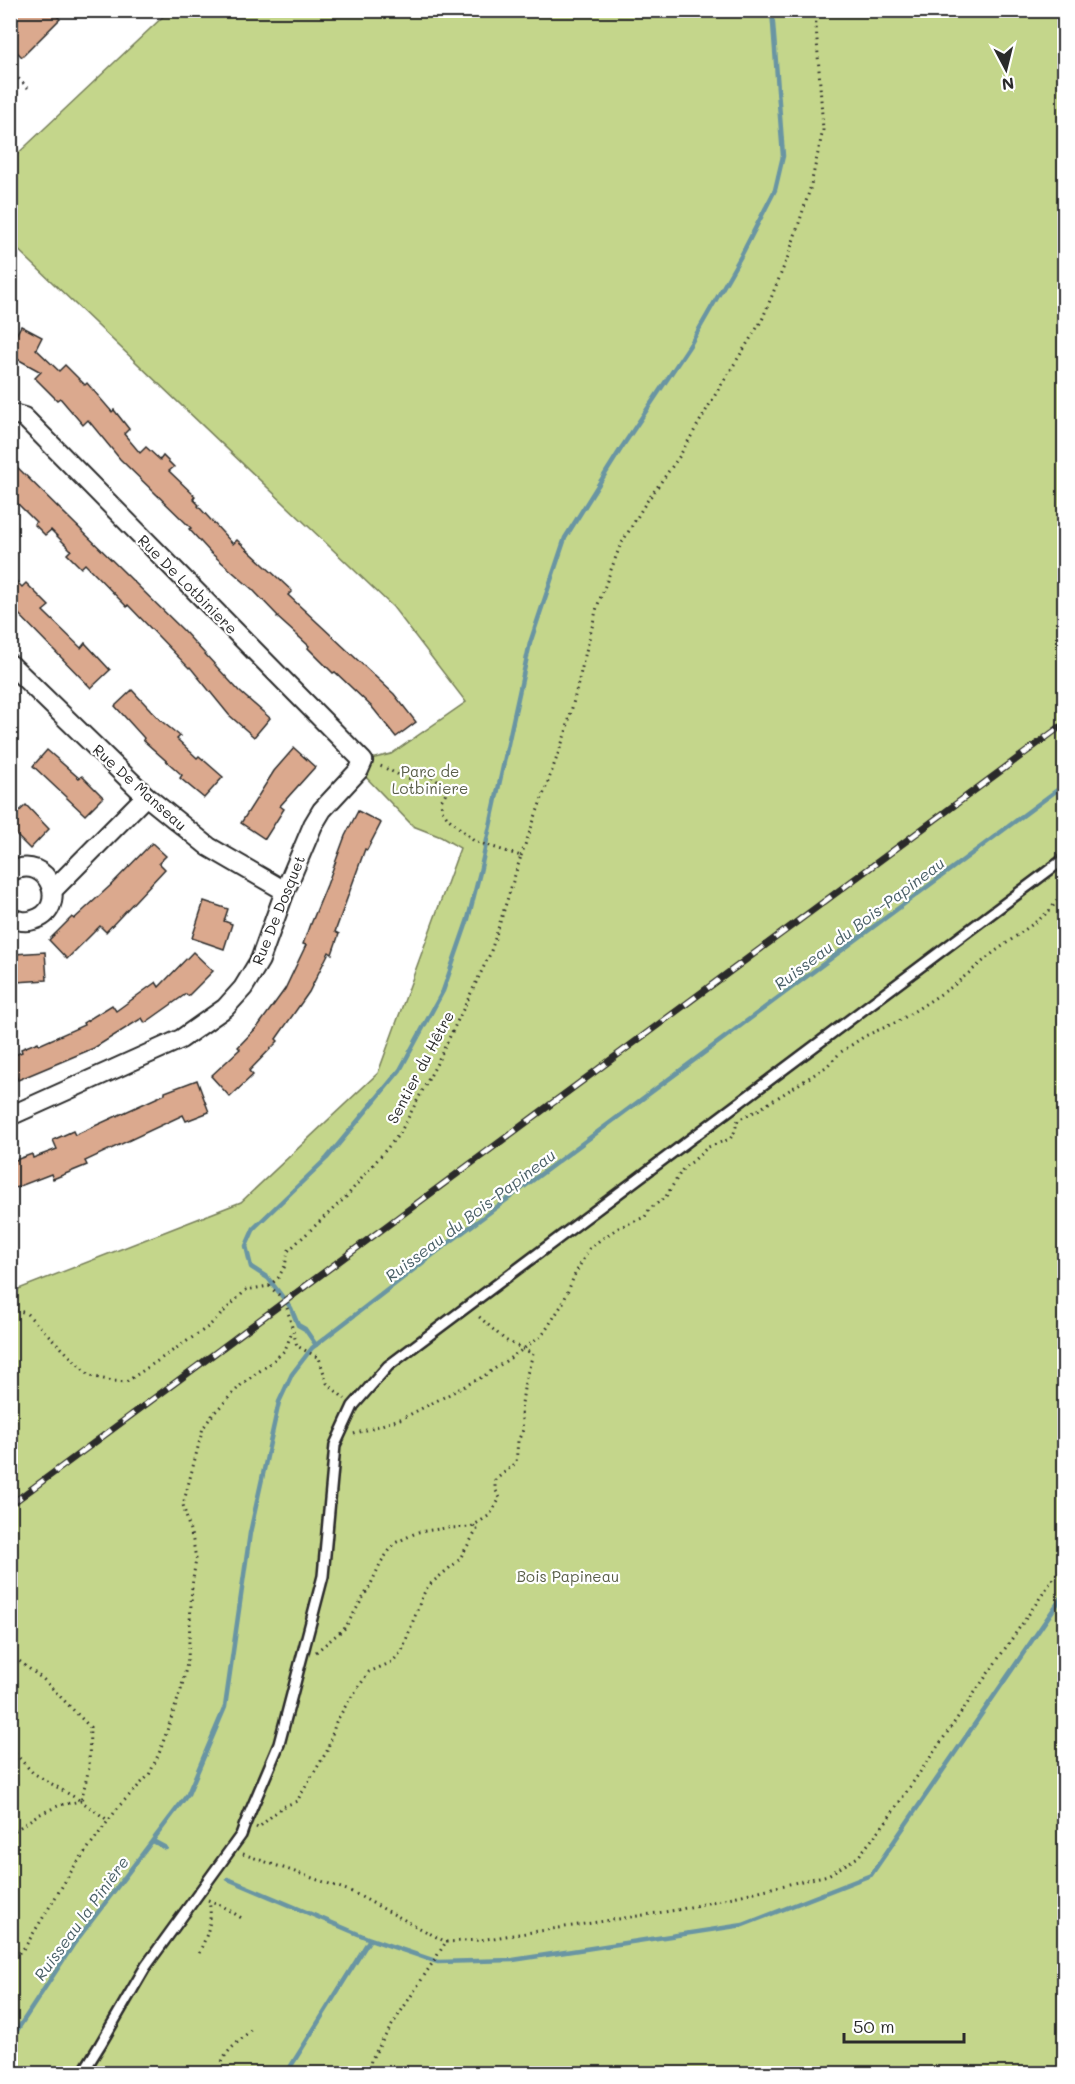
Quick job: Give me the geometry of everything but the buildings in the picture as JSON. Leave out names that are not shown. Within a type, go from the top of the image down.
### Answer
[{"type":"street","name":"Rue De Lotbiniere","points":[[10,413],[24,417],[363,761]]},
{"type":"street","name":"Rue De Manseau","points":[[10,664],[146,796],[209,847],[285,891]]},
{"type":"street","name":"Rue De Dosquet","points":[[10,1116],[181,1039],[225,1008],[243,988],[260,960],[285,891],[313,825],[322,810],[359,770],[363,761]]},
{"type":"street","points":[[53,890],[146,796]]},
{"type":"street","points":[[10,872],[27,867],[36,869],[50,881],[53,890],[50,907],[38,919],[21,921],[10,917]]},
{"type":"lane","points":[[82,2073],[146,1966],[241,1835],[279,1744],[323,1576],[335,1445],[353,1406],[388,1366],[1065,859]]},
{"type":"path","name":"Sentier du Hêtre","points":[[10,1308],[26,1313],[90,1376],[126,1382],[208,1327],[246,1290],[269,1286],[278,1278],[285,1266],[288,1251],[346,1197],[400,1133],[442,1054],[490,954],[521,856],[566,732],[597,607],[620,546],[645,504],[679,457],[762,320],[789,254],[810,189],[823,130],[815,10]]},
{"type":"path","points":[[10,70],[28,88]]},
{"type":"path","points":[[363,761],[388,768],[406,778],[428,775],[434,778],[447,791],[441,801],[442,810],[449,819],[474,841],[521,856]]},
{"type":"path","points":[[338,1439],[403,1418],[484,1376],[542,1336],[589,1249],[620,1227],[645,1217],[650,1208],[665,1198],[684,1167],[708,1147],[730,1138],[738,1120],[759,1110],[826,1067],[841,1052],[865,1036],[899,1021],[953,986],[1041,918],[1065,890]]},
{"type":"path","points":[[269,1286],[280,1296]]},
{"type":"path","points":[[468,1306],[505,1340],[533,1354],[525,1381],[521,1411],[523,1430],[518,1441],[516,1463],[495,1480],[495,1489],[500,1498],[490,1515],[472,1526]]},
{"type":"path","points":[[286,1308],[297,1346],[319,1358],[327,1383],[353,1406]]},
{"type":"path","points":[[10,1961],[24,1947],[74,1867],[120,1805],[149,1775],[160,1751],[181,1690],[188,1659],[192,1586],[196,1559],[183,1505],[203,1428],[243,1383],[285,1350],[292,1332]]},
{"type":"path","points":[[245,1824],[258,1828],[282,1807],[297,1801],[327,1751],[336,1722],[348,1702],[369,1672],[392,1662],[402,1651],[428,1586],[459,1560],[478,1528],[472,1526],[418,1532],[395,1543],[381,1562],[370,1586],[345,1628],[314,1654],[302,1652]]},
{"type":"path","points":[[230,1849],[350,1891],[446,1942],[480,1940],[677,1910],[828,1875],[858,1857],[885,1823],[1065,1563]]},
{"type":"path","points":[[10,1654],[44,1680],[90,1727],[89,1768],[81,1801]]},
{"type":"path","points":[[10,1748],[33,1773],[81,1801],[109,1821]]},
{"type":"path","points":[[10,1834],[36,1815],[60,1805],[81,1801]]},
{"type":"path","points":[[199,1953],[208,1934],[211,1913],[209,1901],[200,1890]]},
{"type":"path","points":[[209,1901],[243,1919]]},
{"type":"path","points":[[368,2073],[371,2060],[387,2033],[446,1942]]},
{"type":"path","points":[[221,2073],[220,2069],[228,2051],[253,2027]]},
{"type":"green space","name":"Bois Papineau","points":[[169,11],[1064,11],[1064,2073],[11,2074],[11,1292],[241,1202],[378,1073],[460,848],[441,837],[413,826],[359,770],[363,761],[391,754],[466,702],[393,607],[11,243],[11,160]]},
{"type":"waterway","points":[[316,1345],[305,1329],[298,1325],[291,1308],[268,1278],[251,1267],[246,1246],[254,1228],[327,1158],[400,1070],[443,991],[468,919],[480,872],[530,643],[565,538],[690,345],[741,256],[775,190],[783,156],[772,10]]},
{"type":"waterway","name":"Ruisseau du Bois-Papineau","points":[[10,2041],[73,1945],[188,1794],[225,1707],[250,1533],[279,1402],[292,1374],[312,1348],[439,1250],[1064,785]]},
{"type":"waterway","points":[[228,1879],[370,1939],[438,1962],[513,1960],[743,1925],[871,1875],[1064,1594]]},
{"type":"waterway","points":[[153,1841],[166,1848]]},
{"type":"waterway","points":[[286,2074],[370,1939]]},
{"type":"railway","points":[[10,1505],[1064,724]]},
{"type":"park label","name":"Parc de Lotbiniere","points":[[430,780]]},
{"type":"water label","name":"Ruisseau la Pinière","points":[[81,1918]]}]
